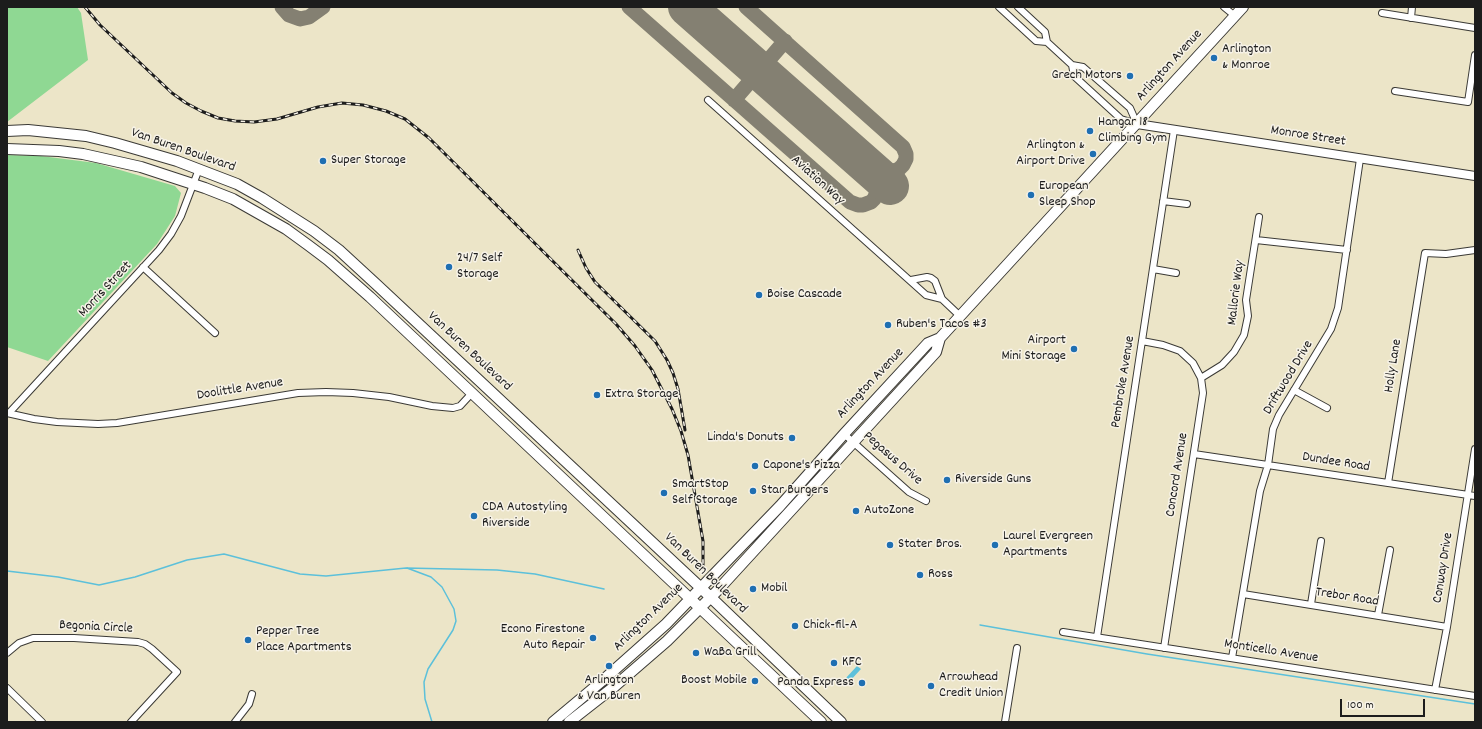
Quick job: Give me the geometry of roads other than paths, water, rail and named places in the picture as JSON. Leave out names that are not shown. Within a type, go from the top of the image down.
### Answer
[{"type":"main road","name":"Arlington Avenue","points":[[553,722],[639,649],[690,600],[780,506],[928,343],[940,338],[1243,7]]},
{"type":"main road","name":"Van Buren Boulevard","points":[[7,131],[28,130],[86,136],[148,152],[199,169],[237,184],[299,221],[339,250],[701,588],[841,722]]},
{"type":"main road","name":"Van Buren Boulevard","points":[[7,149],[51,150],[83,154],[141,167],[226,196],[286,230],[308,245],[328,260],[370,297],[821,722]]},
{"type":"main road","name":"Arlington Avenue","points":[[571,721],[615,686],[667,640],[700,608],[936,352],[940,338]]},
{"type":"main road","points":[[750,655],[765,660],[778,672],[790,674]]},
{"type":"main road","points":[[781,684],[792,685],[814,705],[830,712]]},
{"type":"main road","points":[[571,721],[568,714],[580,704],[591,691]]},
{"type":"street","points":[[999,7],[1036,41],[1047,42]]},
{"type":"street","points":[[1018,7],[1045,32],[1047,42],[1072,65],[1083,67],[1130,108],[1137,124]]},
{"type":"street","points":[[1224,7],[1235,16]]},
{"type":"street","points":[[1411,18],[1412,7]]},
{"type":"street","points":[[1382,13],[1475,28]]},
{"type":"street","points":[[1395,91],[1468,102],[1475,55]]},
{"type":"street","points":[[1072,65],[1074,76],[1121,119],[1137,124]]},
{"type":"street","name":"Aviation Way","points":[[708,100],[926,295],[942,299]]},
{"type":"street","name":"Monroe Street","points":[[1137,124],[1475,176]]},
{"type":"street","name":"Pembroke Avenue","points":[[1097,638],[1174,130]]},
{"type":"street","name":"Driftwood Drive","points":[[1232,658],[1260,491],[1268,465],[1273,429],[1279,414],[1331,329],[1338,308],[1360,158]]},
{"type":"street","name":"Morris Street","points":[[8,413],[143,267],[171,233],[181,216],[199,169]]},
{"type":"street","points":[[1163,201],[1187,204]]},
{"type":"street","name":"Mallorie Way","points":[[1202,378],[1222,365],[1234,352],[1244,335],[1248,316],[1246,300],[1259,217]]},
{"type":"street","points":[[1256,240],[1347,250]]},
{"type":"street","name":"Holly Lane","points":[[1388,483],[1425,253],[1446,254],[1475,250]]},
{"type":"street","points":[[143,267],[215,333]]},
{"type":"street","points":[[1153,269],[1176,273]]},
{"type":"street","name":"Aviation Way","points":[[910,280],[927,277],[931,278],[935,281],[942,299],[960,316]]},
{"type":"street","points":[[1142,341],[1163,345],[1180,351],[1193,363],[1202,378]]},
{"type":"street","name":"Concord Avenue","points":[[1164,648],[1203,392],[1202,378]]},
{"type":"street","points":[[1294,390],[1327,408]]},
{"type":"street","name":"Doolittle Avenue","points":[[8,413],[34,419],[57,422],[98,424],[117,423],[298,393],[353,392],[389,397],[432,406],[453,408],[460,406],[472,393]]},
{"type":"street","name":"Pegasus Drive","points":[[844,434],[909,492],[926,501]]},
{"type":"street","name":"Conway Drive","points":[[1435,690],[1472,496],[1475,450]]},
{"type":"street","name":"Dundee Road","points":[[1194,454],[1472,496]]},
{"type":"street","points":[[1311,604],[1321,541]]},
{"type":"street","points":[[1378,615],[1390,550]]},
{"type":"street","name":"Trebor Road","points":[[1243,594],[1447,627]]},
{"type":"street","name":"Monticello Avenue","points":[[1063,632],[1475,696]]},
{"type":"street","name":"Begonia Circle","points":[[7,654],[19,643],[33,638],[74,638],[138,642],[152,648],[177,672],[135,720]]},
{"type":"street","points":[[1006,722],[1017,648]]},
{"type":"street","points":[[7,688],[42,722]]},
{"type":"street","points":[[235,722],[249,704],[252,694]]},
{"type":"water","points":[[857,666],[861,669],[849,682],[845,679]]},
{"type":"waterway","points":[[7,571],[58,577],[99,585],[135,577],[187,560],[224,554],[300,574],[326,576],[406,568],[497,570],[535,574],[604,589]]},
{"type":"waterway","points":[[407,568],[431,577],[442,587],[454,609],[456,621],[453,630],[428,669],[424,682],[425,699],[432,722]]},
{"type":"waterway","points":[[980,625],[1147,654],[1475,704]]},
{"type":"railway","points":[[85,7],[100,25],[172,93],[186,103],[218,118],[254,122],[277,119],[318,107],[342,103],[363,105],[386,111],[405,119],[429,138],[616,324],[635,346],[652,370],[672,409],[681,431],[688,455],[703,541],[703,568]]},
{"type":"railway","points":[[578,250],[586,268],[595,282],[655,341],[667,360],[678,389],[685,430]]},
{"type":"place","name":"Arlington & Monroe","points":[[1214,58]]},
{"type":"place","name":"Grech Motors","points":[[1130,76]]},
{"type":"place","name":"Hangar 18 Climbing Gym","points":[[1090,131]]},
{"type":"place","name":"Arlington & Airport Drive","points":[[1093,154]]},
{"type":"place","name":"Super Storage","points":[[323,161]]},
{"type":"place","name":"European Sleep Shop","points":[[1031,195]]},
{"type":"place","name":"24/7 Self Storage","points":[[449,267]]},
{"type":"place","name":"Boise Cascade","points":[[759,295]]},
{"type":"place","name":"Ruben's Tacos #3","points":[[888,325]]},
{"type":"place","name":"Airport Mini Storage","points":[[1074,349]]},
{"type":"place","name":"Extra Storage","points":[[597,395]]},
{"type":"place","name":"Linda's Donuts","points":[[792,438]]},
{"type":"place","name":"Capone's Pizza","points":[[755,466]]},
{"type":"place","name":"Riverside Guns","points":[[947,480]]},
{"type":"place","name":"Star Burgers","points":[[753,491]]},
{"type":"place","name":"SmartStop Self Storage","points":[[664,493]]},
{"type":"place","name":"AutoZone","points":[[856,511]]},
{"type":"place","name":"CDA Autostyling Riverside","points":[[474,516]]},
{"type":"place","name":"Stater Bros.","points":[[890,545]]},
{"type":"place","name":"Laurel Evergreen Apartments","points":[[995,545]]},
{"type":"place","name":"Ross","points":[[920,575]]},
{"type":"place","name":"Mobil","points":[[753,589]]},
{"type":"place","name":"Chick-fil-A","points":[[795,626]]},
{"type":"place","name":"Econo Firestone Auto Repair","points":[[593,638]]},
{"type":"place","name":"Pepper Tree Place Apartments","points":[[248,640]]},
{"type":"place","name":"WaBa Grill","points":[[696,653]]},
{"type":"place","name":"KFC","points":[[834,663]]},
{"type":"place","name":"Arlington & Van Buren","points":[[609,666]]},
{"type":"place","name":"Boost Mobile","points":[[755,681]]},
{"type":"place","name":"Panda Express","points":[[862,683]]},
{"type":"place","name":"Arrowhead Credit Union","points":[[931,686]]}]
